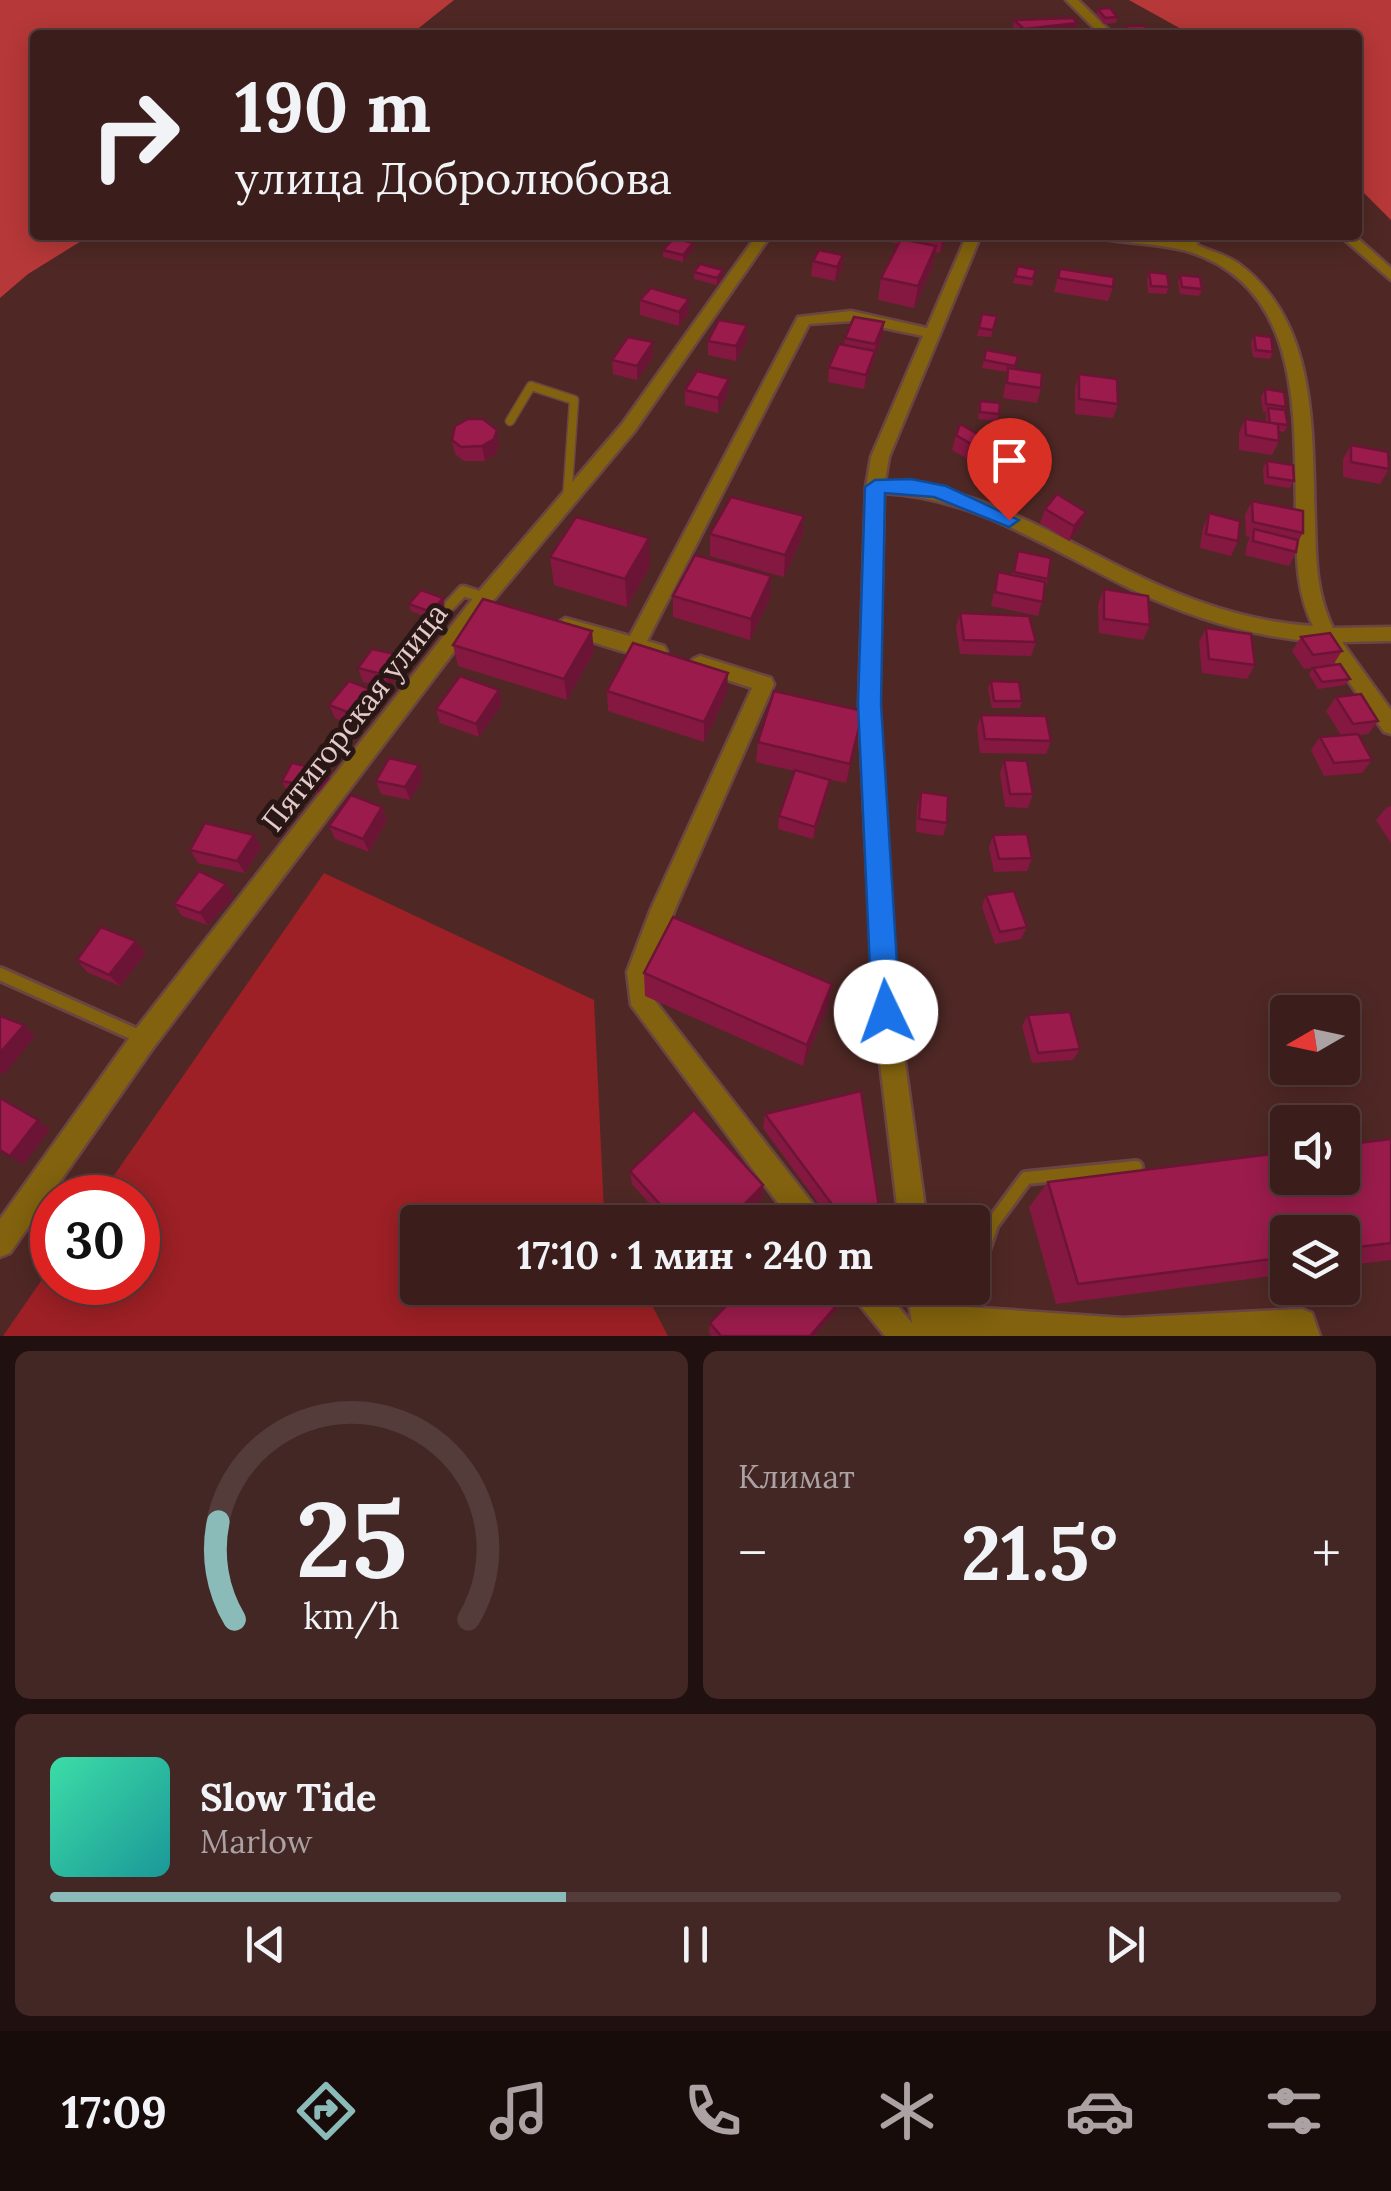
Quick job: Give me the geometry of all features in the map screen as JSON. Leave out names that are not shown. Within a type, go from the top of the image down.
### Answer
[{"type":"street","points":[[1072,0],[1103,30]]},
{"type":"street","name":"Пятигорская улица","points":[[0,1244],[144,1039],[628,428],[760,240]]},
{"type":"street","points":[[911,1205],[886,1012],[870,704],[875,487],[880,457],[929,333],[972,240]]},
{"type":"street","points":[[1351,240],[1391,276]]},
{"type":"street","points":[[1190,241],[1233,268],[1279,312],[1297,363],[1310,595],[1329,638],[1391,726]]},
{"type":"street","points":[[634,644],[803,320],[850,316],[929,333]]},
{"type":"street","points":[[875,487],[911,486],[976,504],[1173,600],[1228,618],[1329,638],[1391,634]]},
{"type":"street","points":[[538,618],[764,684],[639,972],[642,1006],[797,1205]]},
{"type":"street","points":[[886,1305],[919,1330]]},
{"type":"street","points":[[919,1330],[921,1305]]},
{"type":"street","points":[[919,1330],[960,1320],[1123,1334],[1302,1323],[1306,1336]]},
{"type":"lane","points":[[510,421],[530,386],[574,400],[567,501]]},
{"type":"lane","points":[[450,605],[463,591],[489,602]]},
{"type":"lane","points":[[0,974],[144,1039]]},
{"type":"lane","points":[[990,1230],[1026,1178],[1136,1167]]},
{"type":"lane","points":[[960,1320],[965,1305]]},
{"type":"shaded area","points":[[0,0],[454,0],[416,30],[30,30],[30,240],[83,240],[28,274],[0,298]]},
{"type":"shaded area","points":[[1129,0],[1391,0],[1391,220],[1362,191],[1362,30],[1183,30]]},
{"type":"shaded area","points":[[324,873],[594,1000],[604,1205],[400,1205],[400,1305],[652,1305],[668,1336],[3,1336],[30,1297],[30,1305],[160,1305],[160,1175],[114,1175]]},
{"type":"building","points":[[1110,8],[1117,17],[1105,18],[1098,9]]},
{"type":"building","points":[[1073,18],[1077,23],[1024,29],[1014,20]]},
{"type":"building","points":[[1126,26],[1145,26],[1148,30],[1128,30]]},
{"type":"building","points":[[672,240],[693,243],[683,255],[663,250]]},
{"type":"building","points":[[900,240],[936,246],[918,286],[881,278]]},
{"type":"building","points":[[819,250],[843,255],[837,267],[813,261]]},
{"type":"building","points":[[700,264],[723,270],[717,278],[694,272]]},
{"type":"building","points":[[1018,266],[1036,270],[1033,279],[1015,276]]},
{"type":"building","points":[[1060,269],[1114,277],[1113,287],[1058,278]]},
{"type":"building","points":[[1149,272],[1167,274],[1169,287],[1151,286]]},
{"type":"building","points":[[1180,275],[1200,277],[1202,289],[1182,287]]},
{"type":"building","points":[[651,288],[689,299],[679,312],[640,300]]},
{"type":"building","points":[[982,314],[997,316],[993,330],[979,328]]},
{"type":"building","points":[[854,317],[884,322],[875,344],[845,338]]},
{"type":"building","points":[[719,320],[747,325],[736,346],[708,341]]},
{"type":"building","points":[[1254,335],[1271,337],[1273,352],[1256,350]]},
{"type":"building","points":[[628,337],[653,342],[637,366],[612,360]]},
{"type":"building","points":[[839,344],[875,351],[866,375],[829,367]]},
{"type":"building","points":[[986,350],[1018,356],[1015,366],[984,360]]},
{"type":"building","points":[[1008,368],[1042,373],[1041,388],[1007,383]]},
{"type":"building","points":[[697,371],[729,379],[718,398],[685,390]]},
{"type":"building","points":[[1079,374],[1117,379],[1118,404],[1079,399]]},
{"type":"building","points":[[1265,389],[1284,392],[1286,407],[1266,404]]},
{"type":"building","points":[[980,401],[1000,403],[999,414],[980,412]]},
{"type":"building","points":[[1268,408],[1285,410],[1288,425],[1270,423]]},
{"type":"building","points":[[468,419],[483,419],[497,430],[494,439],[482,446],[461,447],[452,440],[455,426]]},
{"type":"building","points":[[1245,419],[1278,424],[1279,441],[1246,435]]},
{"type":"building","points":[[960,424],[1000,447],[1008,440],[1022,448],[1015,455],[1032,464],[1011,468],[956,435]]},
{"type":"building","points":[[1351,445],[1388,452],[1389,469],[1351,462]]},
{"type":"building","points":[[1267,461],[1293,465],[1294,481],[1268,477]]},
{"type":"building","points":[[1057,494],[1086,512],[1074,526],[1045,509]]},
{"type":"building","points":[[731,497],[804,516],[785,555],[710,534]]},
{"type":"building","points":[[1252,501],[1303,511],[1303,533],[1253,522]]},
{"type":"building","points":[[1209,513],[1240,521],[1238,541],[1206,534]]},
{"type":"building","points":[[576,517],[649,538],[625,579],[550,557]]},
{"type":"building","points":[[1254,529],[1298,540],[1296,552],[1253,541]]},
{"type":"building","points":[[1018,551],[1051,558],[1048,579],[1014,572]]},
{"type":"building","points":[[695,555],[771,576],[751,619],[673,596]]},
{"type":"building","points":[[998,572],[1045,582],[1043,602],[995,592]]},
{"type":"building","points":[[1104,589],[1148,596],[1150,625],[1104,619]]},
{"type":"building","points":[[421,590],[443,598],[431,612],[409,604]]},
{"type":"building","points":[[483,599],[592,631],[564,679],[453,645]]},
{"type":"building","points":[[960,613],[1029,616],[1036,642],[964,640]]},
{"type":"building","points":[[1206,628],[1251,634],[1255,665],[1209,659]]},
{"type":"building","points":[[1330,633],[1342,651],[1313,655],[1301,637]]},
{"type":"building","points":[[633,643],[728,673],[704,722],[607,691]]},
{"type":"building","points":[[372,649],[399,655],[385,675],[358,668]]},
{"type":"building","points":[[1340,664],[1350,679],[1322,682],[1313,668]]},
{"type":"building","points":[[460,676],[499,690],[476,724],[436,709]]},
{"type":"building","points":[[349,681],[375,691],[355,715],[329,705]]},
{"type":"building","points":[[991,681],[1019,682],[1022,701],[994,701]]},
{"type":"building","points":[[774,691],[863,711],[850,764],[758,742]]},
{"type":"building","points":[[1361,694],[1378,721],[1353,724],[1336,697]]},
{"type":"building","points":[[981,715],[1046,716],[1051,741],[985,739]]},
{"type":"building","points":[[1358,734],[1372,760],[1334,763],[1320,737]]},
{"type":"building","points":[[389,758],[419,765],[405,787],[376,781]]},
{"type":"building","points":[[1004,760],[1027,761],[1033,794],[1010,794]]},
{"type":"building","points":[[292,763],[327,771],[315,787],[282,781]]},
{"type":"building","points":[[795,770],[830,780],[815,827],[779,816]]},
{"type":"building","points":[[921,792],[948,796],[947,823],[919,819]]},
{"type":"building","points":[[351,795],[382,807],[363,839],[329,826]]},
{"type":"building","points":[[205,823],[254,835],[237,861],[190,850]]},
{"type":"building","points":[[1027,834],[1032,858],[999,859],[993,835]]},
{"type":"building","points":[[199,871],[226,884],[200,913],[174,904]]},
{"type":"building","points":[[1014,891],[1027,927],[1000,932],[986,895]]},
{"type":"building","points":[[673,917],[832,984],[807,1045],[644,973]]},
{"type":"building","points":[[101,927],[136,941],[109,975],[77,960]]},
{"type":"building","points":[[1070,1012],[1080,1049],[1038,1053],[1028,1015]]},
{"type":"building","points":[[0,1016],[24,1025],[0,1053]]},
{"type":"building","points":[[861,1091],[879,1205],[832,1205],[765,1114]]},
{"type":"building","points":[[0,1098],[38,1120],[10,1156],[0,1150]]},
{"type":"building","points":[[694,1110],[763,1185],[744,1205],[661,1205],[630,1171]]},
{"type":"building","points":[[1391,1139],[1391,1243],[1360,1247],[1360,1215],[1270,1215],[1270,1259],[1078,1284],[1048,1182],[1270,1154],[1270,1195],[1360,1195],[1360,1143]]},
{"type":"building","points":[[727,1305],[837,1305],[810,1336],[721,1336],[710,1323]]},
{"type":"route","points":[[886,1012],[870,704],[875,487],[911,486],[938,491],[1009,520]]}]
